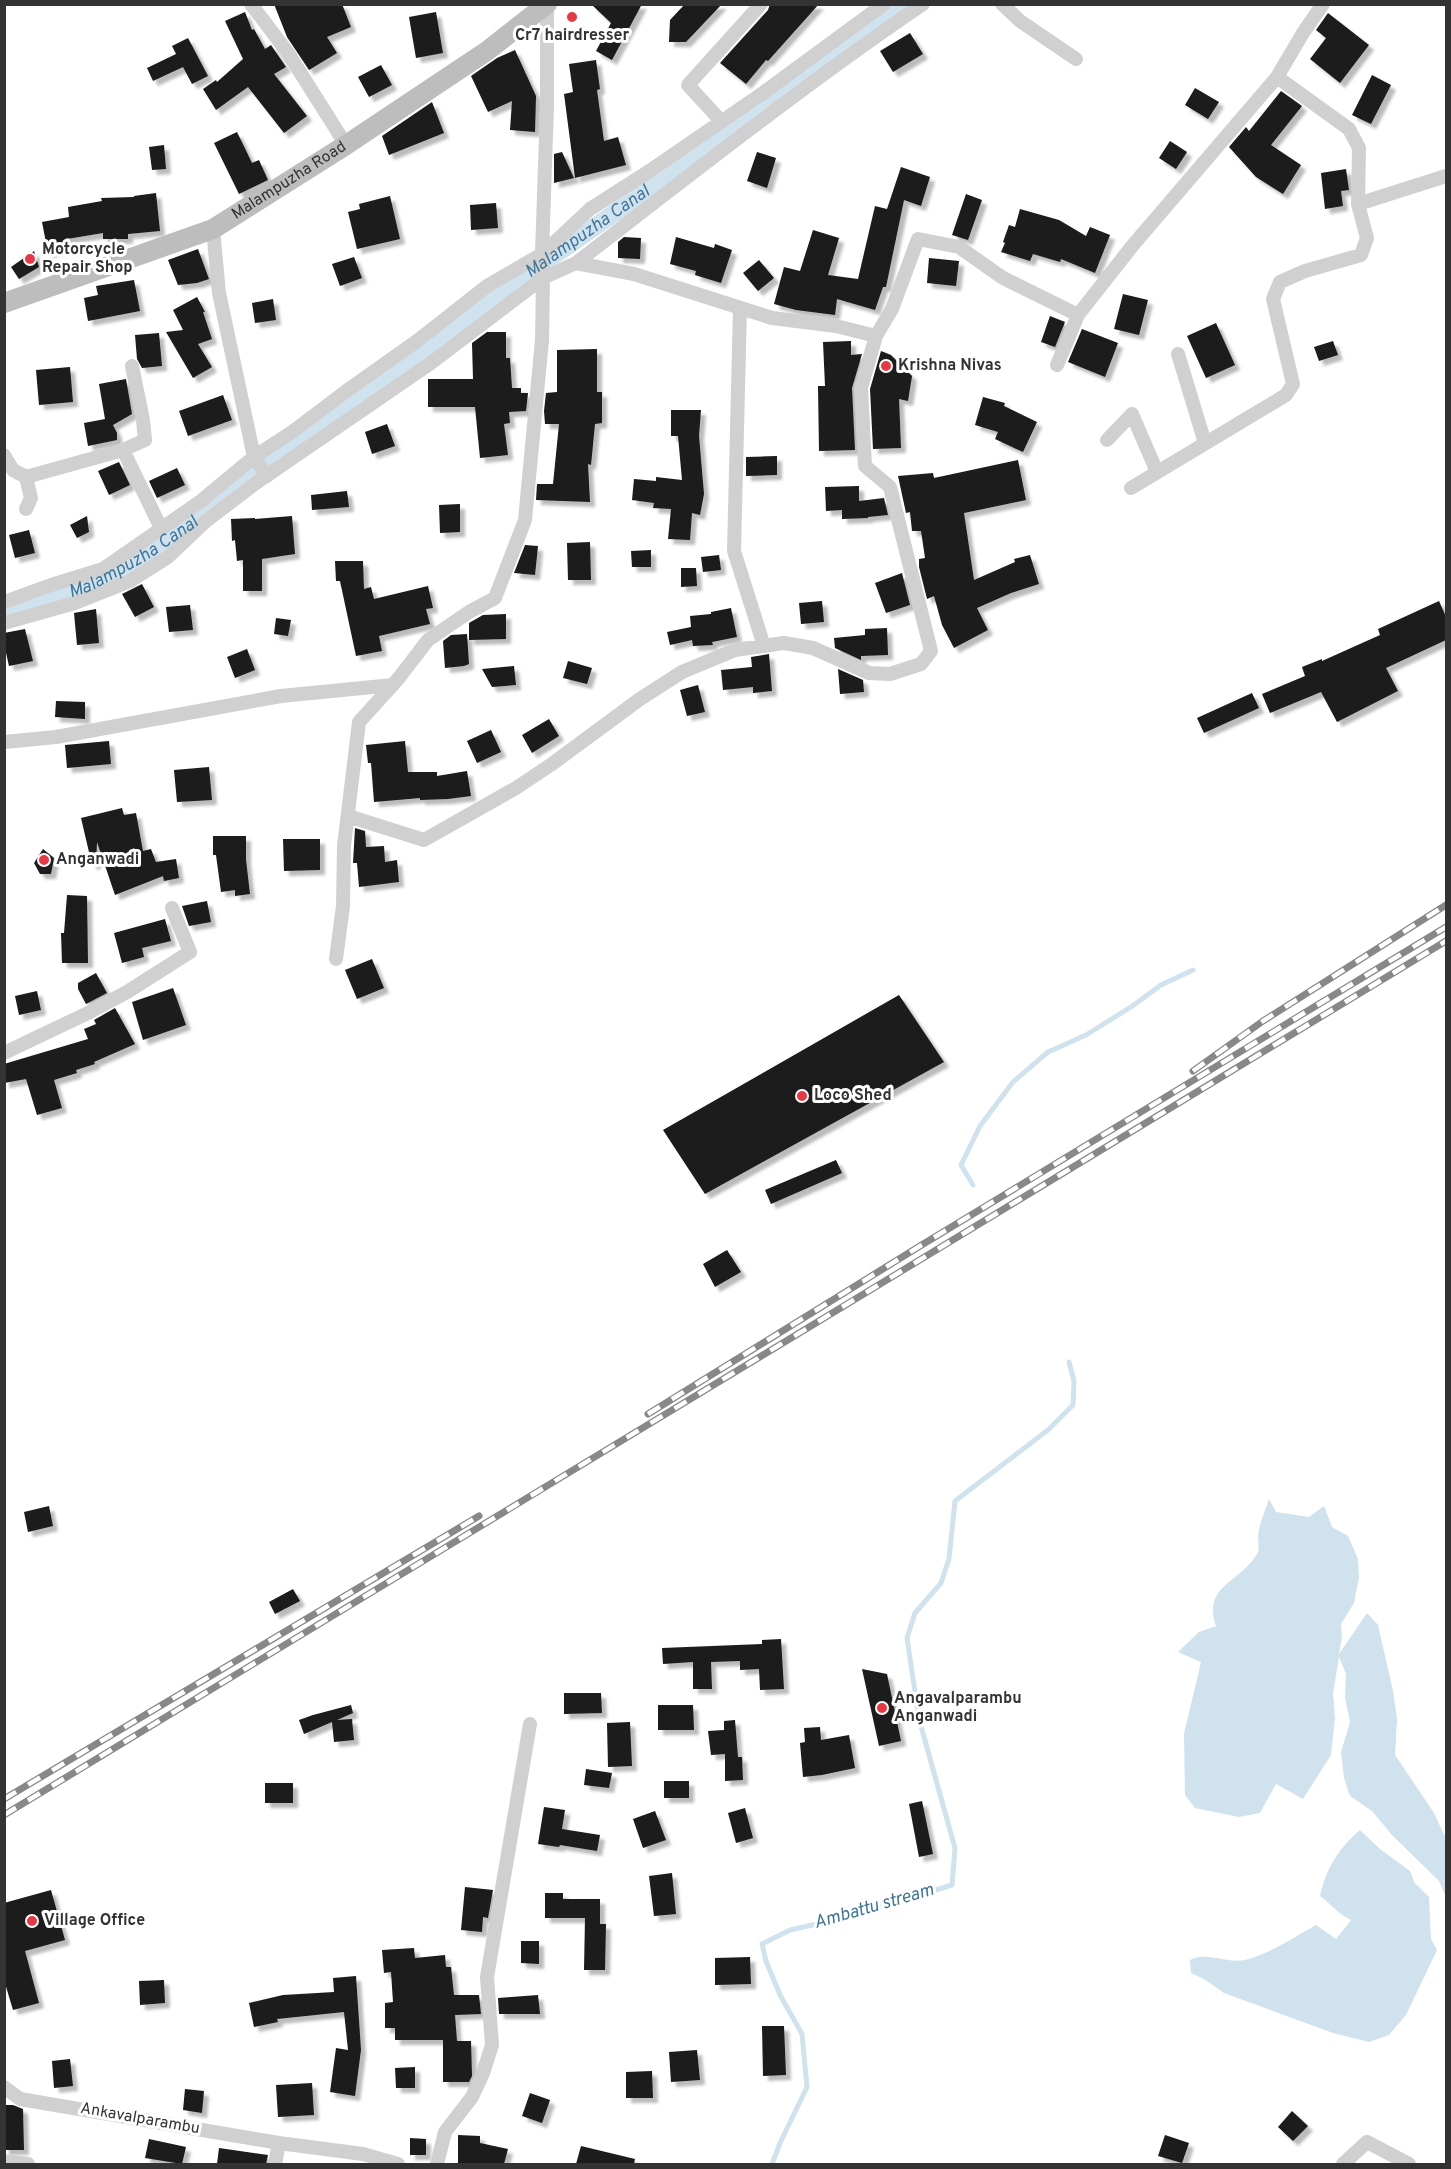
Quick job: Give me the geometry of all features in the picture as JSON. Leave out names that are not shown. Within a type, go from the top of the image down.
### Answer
[{"type":"main road","name":"Malampuzha Road","points":[[4,303],[213,229],[488,51],[547,4]]},
{"type":"street","points":[[250,4],[288,53],[346,145]]},
{"type":"street","points":[[336,959],[343,906],[344,846],[359,722],[393,685],[428,640],[469,612],[495,598],[525,520],[542,340],[547,4]]},
{"type":"street","points":[[722,122],[688,85],[761,4]]},
{"type":"street","points":[[4,602],[103,569],[201,501],[254,457],[417,341],[488,286],[542,254],[590,209],[722,122],[885,4]]},
{"type":"street","points":[[4,623],[75,603],[130,581],[168,557],[206,521],[267,476],[431,363],[543,278],[576,263],[801,90],[922,4]]},
{"type":"street","points":[[1002,4],[1020,21],[1076,59]]},
{"type":"street","points":[[1057,365],[1078,315],[1133,245],[1277,77],[1323,4]]},
{"type":"street","points":[[1131,488],[1286,395],[1293,384],[1273,299],[1280,282],[1305,271],[1361,255],[1367,238],[1358,204],[1359,148],[1349,129],[1277,77]]},
{"type":"street","points":[[1358,204],[1446,176]]},
{"type":"street","points":[[213,229],[219,293],[254,457],[267,476]]},
{"type":"street","points":[[348,816],[424,840],[516,788],[640,699],[682,672],[735,650],[784,643],[813,648],[869,673],[890,674],[921,664],[931,651],[890,487],[865,466],[861,388],[876,336],[892,309],[918,238],[959,247],[1003,278],[1078,315]]},
{"type":"street","points":[[576,263],[634,274],[772,318],[836,326],[876,336]]},
{"type":"street","points":[[740,308],[734,551],[764,646]]},
{"type":"street","points":[[1178,354],[1205,443]]},
{"type":"street","points":[[4,455],[13,470],[26,477],[123,450],[145,440],[132,366]]},
{"type":"street","points":[[1107,440],[1132,414],[1156,472]]},
{"type":"street","points":[[123,450],[161,528]]},
{"type":"street","points":[[26,477],[31,498],[26,509]]},
{"type":"street","points":[[4,742],[56,737],[281,696],[393,685]]},
{"type":"street","points":[[4,1053],[117,997],[190,952],[172,908]]},
{"type":"street","points":[[436,2164],[445,2132],[472,2097],[492,2045],[488,1977],[531,1724]]},
{"type":"street","name":"Ankavalparambu","points":[[4,2087],[20,2099],[279,2143],[363,2154],[398,2164]]},
{"type":"street","points":[[1343,2164],[1367,2142],[1409,2164]]},
{"type":"street","points":[[275,2164],[279,2143]]},
{"type":"street","points":[[4,2161],[28,2164]]},
{"type":"water","points":[[1269,1499],[1276,1512],[1309,1517],[1324,1506],[1332,1527],[1348,1536],[1358,1559],[1359,1577],[1354,1603],[1341,1624],[1342,1638],[1339,1654],[1367,1613],[1378,1625],[1393,1691],[1397,1719],[1395,1755],[1434,1813],[1446,1839],[1446,1897],[1439,1881],[1392,1835],[1372,1811],[1350,1796],[1344,1778],[1341,1752],[1350,1722],[1345,1697],[1346,1674],[1339,1657],[1333,1693],[1335,1718],[1331,1755],[1303,1799],[1276,1784],[1260,1813],[1239,1817],[1195,1808],[1185,1795],[1184,1734],[1201,1662],[1178,1652],[1199,1632],[1216,1626],[1213,1612],[1214,1602],[1218,1593],[1250,1564],[1257,1554],[1258,1536]]},
{"type":"water","points":[[1360,1830],[1380,1849],[1410,1871],[1414,1882],[1429,1897],[1431,1939],[1437,1950],[1406,2015],[1389,2035],[1369,2042],[1333,2033],[1224,1993],[1191,1973],[1190,1960],[1210,1957],[1245,1960],[1273,1949],[1316,1925],[1336,1939],[1351,1920],[1320,1896],[1334,1860]]},
{"type":"building","points":[[274,4],[342,4],[351,27],[327,37],[337,53],[309,70],[287,37]]},
{"type":"building","points":[[591,4],[642,4],[612,60],[596,51],[611,23]]},
{"type":"building","points":[[685,4],[722,4],[686,42],[669,42],[670,20]]},
{"type":"building","points":[[770,4],[819,4],[746,84],[720,63],[768,10]]},
{"type":"building","points":[[245,12],[252,30],[254,29],[265,49],[271,45],[286,67],[274,74],[307,116],[284,133],[248,87],[216,110],[203,89],[216,80],[217,82],[243,59],[225,21]]},
{"type":"building","points":[[436,12],[443,53],[416,58],[409,17]]},
{"type":"building","points":[[1328,13],[1369,45],[1340,83],[1310,59],[1326,38],[1316,30]]},
{"type":"building","points":[[910,33],[923,54],[893,72],[880,51]]},
{"type":"building","points":[[188,38],[208,76],[192,84],[183,67],[153,81],[147,68],[176,54],[172,46]]},
{"type":"building","points":[[515,50],[536,96],[535,132],[510,130],[512,101],[488,112],[471,76],[497,58]]},
{"type":"building","points":[[596,60],[600,89],[597,90],[604,141],[618,137],[626,165],[575,178],[564,94],[573,92],[569,64]]},
{"type":"building","points":[[381,65],[392,85],[369,97],[358,77]]},
{"type":"building","points":[[1372,75],[1391,85],[1371,124],[1352,115]]},
{"type":"building","points":[[1195,88],[1219,102],[1208,119],[1185,105]]},
{"type":"building","points":[[1281,91],[1302,106],[1271,145],[1301,165],[1283,194],[1256,177],[1229,147],[1246,127],[1249,131]]},
{"type":"building","points":[[432,102],[444,133],[389,155],[382,136]]},
{"type":"building","points":[[237,132],[252,163],[259,160],[268,180],[239,194],[214,143]]},
{"type":"building","points":[[1170,141],[1187,152],[1176,169],[1159,158]]},
{"type":"building","points":[[164,145],[166,169],[152,170],[149,147]]},
{"type":"building","points":[[562,152],[574,178],[554,183],[554,154]]},
{"type":"building","points":[[757,152],[776,158],[767,188],[747,181]]},
{"type":"building","points":[[901,167],[930,177],[921,206],[904,200],[886,287],[883,287],[875,310],[837,299],[835,315],[796,310],[774,304],[784,267],[800,271],[813,230],[839,238],[828,275],[858,279],[875,206],[887,209]]},
{"type":"building","points":[[1346,169],[1349,190],[1341,191],[1343,206],[1325,209],[1321,173]]},
{"type":"building","points":[[156,193],[160,231],[128,234],[128,239],[103,239],[103,233],[67,239],[70,246],[48,253],[42,222],[69,217],[68,207],[102,201],[101,198],[134,197]]},
{"type":"building","points":[[966,194],[982,200],[968,240],[952,235]]},
{"type":"building","points":[[390,196],[400,239],[357,249],[348,212],[360,209],[359,204]]},
{"type":"building","points":[[496,203],[498,228],[471,230],[470,205]]},
{"type":"building","points":[[1020,209],[1059,220],[1086,236],[1090,227],[1110,235],[1095,273],[1061,259],[1060,262],[1033,254],[1030,261],[1001,252],[1009,225],[1015,227]]},
{"type":"building","points":[[624,237],[641,238],[640,259],[618,258],[618,242]]},
{"type":"building","points":[[676,237],[714,248],[715,244],[732,250],[721,283],[695,275],[696,271],[670,264]]},
{"type":"building","points":[[198,249],[209,279],[178,285],[168,260]]},
{"type":"building","name":"Motorcycle Repair Shop","points":[[34,251],[39,267],[19,279],[11,267]]},
{"type":"building","points":[[354,257],[362,278],[340,286],[332,264]]},
{"type":"building","points":[[929,258],[959,261],[956,286],[927,283]]},
{"type":"building","points":[[759,260],[774,278],[758,291],[743,273]]},
{"type":"building","points":[[134,280],[140,311],[88,321],[84,298],[98,295],[96,286]]},
{"type":"building","points":[[1123,294],[1148,300],[1139,335],[1114,329]]},
{"type":"building","points":[[197,297],[205,312],[203,312],[212,339],[198,344],[212,367],[193,378],[166,332],[183,330],[173,310]]},
{"type":"building","points":[[273,299],[276,320],[255,323],[252,303]]},
{"type":"building","points":[[1050,316],[1065,322],[1055,347],[1041,342]]},
{"type":"building","points":[[1216,323],[1235,365],[1206,378],[1187,336]]},
{"type":"building","points":[[1082,329],[1118,343],[1105,377],[1068,362]]},
{"type":"building","points":[[487,332],[506,332],[506,358],[510,358],[512,388],[521,388],[521,393],[528,393],[526,411],[509,412],[510,423],[504,424],[508,455],[480,458],[475,407],[428,407],[428,379],[473,379],[472,343]]},
{"type":"building","points":[[159,333],[162,366],[142,368],[137,359],[135,335]]},
{"type":"building","points":[[851,341],[851,355],[862,354],[852,388],[855,450],[819,451],[818,386],[825,386],[823,342]]},
{"type":"building","points":[[1333,341],[1338,355],[1319,361],[1314,347]]},
{"type":"building","points":[[597,349],[597,392],[602,392],[602,423],[595,424],[591,465],[588,464],[590,502],[536,500],[537,484],[553,484],[559,424],[545,424],[544,411],[546,393],[557,392],[557,350]]},
{"type":"building","points":[[881,351],[891,355],[912,376],[908,401],[899,399],[901,448],[873,449],[870,389]]},
{"type":"building","points":[[70,367],[73,402],[39,405],[36,370]]},
{"type":"building","points":[[126,379],[132,414],[113,425],[117,433],[117,440],[88,446],[84,423],[105,419],[99,384]]},
{"type":"building","points":[[223,395],[232,420],[188,436],[179,411]]},
{"type":"building","points":[[983,397],[1005,403],[1004,406],[1037,422],[1023,452],[995,439],[998,432],[975,425]]},
{"type":"building","points":[[671,410],[701,410],[699,436],[704,494],[700,515],[692,513],[690,540],[668,539],[671,509],[653,508],[654,503],[632,500],[634,479],[656,481],[656,477],[682,480],[678,436],[671,436]]},
{"type":"building","points":[[387,424],[395,446],[372,454],[365,432]]},
{"type":"building","points":[[777,456],[777,475],[746,476],[746,457]]},
{"type":"building","points":[[1018,460],[1026,500],[964,513],[974,580],[1015,562],[1014,559],[1030,555],[1039,584],[977,608],[988,630],[954,648],[942,625],[934,596],[927,599],[919,567],[919,559],[925,558],[921,531],[912,531],[910,512],[906,513],[898,476],[933,473],[934,478]]},
{"type":"building","points":[[119,462],[130,485],[109,495],[98,471]]},
{"type":"building","points":[[177,468],[185,485],[157,498],[149,481]]},
{"type":"building","points":[[859,486],[859,501],[884,498],[888,515],[842,519],[842,510],[826,511],[825,487]]},
{"type":"building","points":[[347,491],[349,507],[312,510],[311,495]]},
{"type":"building","points":[[460,504],[460,532],[440,533],[439,505]]},
{"type":"building","points":[[87,516],[89,532],[77,538],[70,525]]},
{"type":"building","points":[[292,516],[295,554],[262,559],[262,591],[243,591],[243,560],[237,561],[235,540],[232,541],[231,519]]},
{"type":"building","points":[[29,530],[35,553],[15,558],[9,535]]},
{"type":"building","points":[[590,542],[591,580],[568,580],[567,543]]},
{"type":"building","points":[[525,545],[538,546],[535,575],[514,573]]},
{"type":"building","points":[[651,550],[651,567],[632,567],[631,551]]},
{"type":"building","points":[[719,555],[721,570],[703,572],[701,557]]},
{"type":"building","points":[[335,561],[363,561],[364,589],[371,587],[374,599],[428,586],[433,608],[426,609],[430,624],[379,636],[382,651],[356,656],[340,581],[336,581]]},
{"type":"building","points":[[681,568],[696,568],[697,586],[681,587]]},
{"type":"building","points":[[902,573],[910,605],[886,613],[875,583]]},
{"type":"building","points":[[142,584],[154,607],[135,617],[122,594]]},
{"type":"building","points":[[822,601],[824,622],[801,624],[799,603]]},
{"type":"building","points":[[1439,601],[1446,617],[1446,640],[1386,668],[1398,691],[1337,722],[1321,692],[1270,713],[1262,694],[1305,676],[1302,667],[1322,659],[1322,661],[1380,635],[1378,629]]},
{"type":"building","points":[[190,605],[193,630],[169,632],[166,607]]},
{"type":"building","points":[[731,608],[737,637],[712,642],[713,645],[693,646],[692,640],[670,645],[667,632],[691,627],[690,616],[711,614],[711,612]]},
{"type":"building","points":[[96,609],[99,643],[77,645],[74,613]]},
{"type":"building","points":[[506,614],[506,639],[469,640],[469,623],[483,615]]},
{"type":"building","points":[[276,618],[291,620],[288,636],[274,634]]},
{"type":"building","points":[[887,628],[888,655],[861,656],[861,660],[835,648],[834,638],[865,635],[865,629]]},
{"type":"building","points":[[25,629],[33,661],[9,666],[4,633]]},
{"type":"building","points":[[467,634],[469,664],[445,668],[443,641],[451,635]]},
{"type":"building","points":[[247,649],[255,670],[235,678],[227,657]]},
{"type":"building","points":[[769,654],[772,691],[753,693],[753,687],[723,690],[721,670],[752,667],[751,657]]},
{"type":"building","points":[[568,661],[592,668],[587,684],[563,678]]},
{"type":"building","points":[[514,666],[516,685],[492,687],[482,669]]},
{"type":"building","points":[[838,669],[863,680],[864,692],[840,694]]},
{"type":"building","points":[[698,685],[705,712],[687,716],[680,690]]},
{"type":"building","points":[[1252,693],[1259,708],[1204,733],[1197,718]]},
{"type":"building","points":[[56,701],[85,702],[85,719],[55,717]]},
{"type":"building","points":[[549,719],[559,736],[532,753],[522,735]]},
{"type":"building","points":[[491,730],[501,752],[477,763],[467,741]]},
{"type":"building","points":[[109,741],[111,764],[67,768],[65,745]]},
{"type":"building","points":[[405,741],[408,772],[437,772],[437,776],[467,771],[471,796],[374,802],[371,763],[368,763],[366,745]]},
{"type":"building","points":[[209,767],[212,800],[177,802],[174,770]]},
{"type":"building","points":[[122,808],[124,815],[136,813],[143,851],[151,849],[156,862],[176,859],[179,878],[164,881],[163,876],[115,895],[97,842],[96,864],[92,865],[81,818]]},
{"type":"building","points":[[355,828],[365,831],[366,847],[384,846],[385,862],[397,860],[399,882],[359,887],[357,863],[353,863]]},
{"type":"building","points":[[213,836],[246,836],[250,894],[235,896],[235,890],[221,892],[216,855],[213,855]]},
{"type":"building","points":[[283,839],[320,839],[320,870],[284,871]]},
{"type":"building","name":"Anganwadi","points":[[43,849],[54,858],[51,874],[40,874],[34,863]]},
{"type":"building","points":[[67,895],[87,896],[88,963],[62,963],[61,933],[64,933]]},
{"type":"building","points":[[207,901],[211,922],[189,926],[182,906]]},
{"type":"building","points":[[165,919],[171,941],[142,948],[144,957],[122,963],[114,933]]},
{"type":"building","points":[[372,959],[384,988],[357,999],[345,970]]},
{"type":"building","points":[[96,973],[107,993],[86,1004],[78,989],[78,983]]},
{"type":"building","points":[[173,988],[186,1025],[143,1040],[132,1002]]},
{"type":"building","points":[[37,991],[41,1010],[19,1015],[15,996]]},
{"type":"building","name":"Loco Shed","points":[[899,995],[944,1062],[705,1194],[663,1130]]},
{"type":"building","points":[[115,1008],[135,1044],[94,1062],[95,1064],[76,1070],[77,1073],[54,1080],[62,1108],[37,1115],[26,1079],[4,1083],[4,1064],[88,1039],[84,1029],[96,1024],[94,1020]]},
{"type":"building","points":[[836,1160],[842,1173],[771,1204],[765,1190]]},
{"type":"building","points":[[727,1250],[741,1272],[715,1287],[703,1264]]},
{"type":"building","points":[[49,1506],[53,1526],[28,1532],[24,1512]]},
{"type":"building","points":[[293,1589],[300,1601],[275,1614],[269,1602]]},
{"type":"building","points":[[781,1639],[784,1689],[760,1690],[759,1669],[740,1670],[740,1661],[711,1662],[712,1689],[693,1689],[693,1662],[663,1664],[662,1648],[762,1644],[762,1640]]},
{"type":"building","name":"Angavalparambu Anganwadi","points":[[862,1669],[887,1674],[901,1741],[879,1746]]},
{"type":"building","points":[[564,1693],[601,1693],[602,1713],[564,1714]]},
{"type":"building","points":[[351,1705],[353,1713],[337,1720],[352,1719],[354,1740],[334,1742],[332,1722],[304,1734],[299,1720]]},
{"type":"building","points":[[658,1705],[693,1705],[694,1730],[658,1730]]},
{"type":"building","points":[[735,1720],[738,1757],[742,1757],[743,1780],[725,1781],[725,1754],[711,1755],[708,1731],[724,1730],[724,1721]]},
{"type":"building","points":[[630,1722],[632,1766],[608,1767],[607,1723]]},
{"type":"building","points":[[820,1727],[821,1740],[849,1735],[855,1768],[803,1777],[800,1743],[805,1742],[804,1728]]},
{"type":"building","points":[[586,1769],[612,1773],[609,1788],[584,1785]]},
{"type":"building","points":[[664,1781],[689,1781],[689,1798],[664,1798]]},
{"type":"building","points":[[265,1783],[293,1783],[293,1803],[265,1803]]},
{"type":"building","points":[[922,1801],[933,1854],[919,1857],[909,1804]]},
{"type":"building","points":[[544,1807],[565,1810],[562,1829],[600,1835],[597,1851],[538,1844]]},
{"type":"building","points":[[745,1808],[753,1838],[736,1843],[728,1813]]},
{"type":"building","points":[[655,1811],[666,1840],[643,1848],[633,1819]]},
{"type":"building","points":[[672,1873],[676,1914],[654,1916],[649,1876]]},
{"type":"building","points":[[465,1887],[493,1890],[488,1918],[483,1917],[482,1932],[461,1930]]},
{"type":"building","name":"Village Office","points":[[51,1890],[65,1940],[25,1951],[39,2003],[13,2010],[4,1980],[4,1903]]},
{"type":"building","points":[[545,1893],[563,1893],[563,1899],[600,1899],[600,1924],[606,1924],[605,1970],[584,1970],[585,1918],[545,1918]]},
{"type":"building","points":[[521,1941],[539,1941],[539,1964],[521,1963]]},
{"type":"building","points":[[414,1948],[415,1958],[445,1955],[446,1967],[451,1967],[454,1995],[479,1995],[481,2014],[455,2015],[457,2041],[471,2041],[472,2076],[469,2082],[443,2082],[443,2040],[395,2040],[395,2028],[385,2028],[385,2003],[393,2002],[391,1972],[384,1973],[382,1950]]},
{"type":"building","points":[[750,1957],[751,1984],[715,1985],[715,1958]]},
{"type":"building","points":[[356,1976],[361,2050],[355,2096],[330,2092],[336,2048],[348,2050],[344,2012],[277,2019],[278,2022],[254,2027],[249,2003],[283,1995],[334,1992],[333,1978]]},
{"type":"building","points":[[164,1980],[165,2003],[140,2005],[139,1981]]},
{"type":"building","points":[[538,1995],[540,2014],[499,2014],[498,1998]]},
{"type":"building","points":[[762,2026],[784,2026],[786,2075],[763,2076]]},
{"type":"building","points":[[697,2050],[700,2080],[671,2082],[669,2052]]},
{"type":"building","points":[[70,2059],[73,2086],[54,2088],[52,2061]]},
{"type":"building","points":[[415,2067],[415,2088],[396,2088],[395,2068]]},
{"type":"building","points":[[652,2071],[653,2098],[626,2098],[626,2072]]},
{"type":"building","points":[[312,2083],[314,2115],[278,2117],[276,2085]]},
{"type":"building","points":[[185,2089],[204,2091],[202,2113],[183,2110]]},
{"type":"building","points":[[530,2093],[550,2100],[542,2123],[522,2116]]},
{"type":"building","points":[[4,2105],[13,2105],[23,2109],[24,2150],[4,2150]]},
{"type":"building","points":[[1292,2111],[1308,2126],[1293,2141],[1278,2127]]},
{"type":"building","points":[[458,2135],[480,2136],[480,2143],[508,2149],[504,2164],[458,2164]]},
{"type":"building","points":[[1165,2135],[1189,2143],[1182,2163],[1158,2156]]},
{"type":"building","points":[[410,2138],[426,2139],[426,2155],[410,2155]]},
{"type":"building","points":[[149,2139],[186,2147],[182,2164],[145,2158]]},
{"type":"building","points":[[581,2146],[635,2159],[634,2164],[576,2164]]},
{"type":"building","points":[[219,2148],[268,2155],[266,2164],[217,2164]]},
{"type":"waterway","name":"Malampuzha Canal","points":[[272,461],[520,279],[719,140],[844,44],[903,4]]},
{"type":"waterway","name":"Malampuzha Canal","points":[[4,614],[90,586],[143,557],[193,523],[251,476]]},
{"type":"waterway","points":[[973,1185],[961,1165],[980,1126],[1013,1082],[1048,1052],[1086,1035],[1161,985],[1193,970]]},
{"type":"waterway","name":"Ambattu stream","points":[[772,2164],[807,2087],[802,2034],[780,1995],[766,1961],[762,1944],[790,1930],[848,1917],[952,1885],[955,1848],[919,1719],[907,1638],[915,1613],[941,1583],[949,1559],[955,1501],[1048,1430],[1073,1405],[1074,1381],[1069,1362]]},
{"type":"railway","points":[[1193,1071],[1263,1021],[1446,905]]},
{"type":"railway","points":[[648,1414],[1446,927]]},
{"type":"railway","points":[[4,1815],[1446,941]]},
{"type":"railway","points":[[4,1799],[479,1516]]},
{"type":"place","name":"Cr7 hairdresser","points":[[572,17]]},
{"type":"place","name":"Motorcycle Repair Shop","points":[[30,259]]},
{"type":"place","name":"Krishna Nivas","points":[[886,366]]},
{"type":"place","name":"Anganwadi","points":[[44,860]]},
{"type":"place","name":"Loco Shed","points":[[802,1096]]},
{"type":"place","name":"Angavalparambu Anganwadi","points":[[882,1708]]},
{"type":"place","name":"Village Office","points":[[32,1921]]}]
